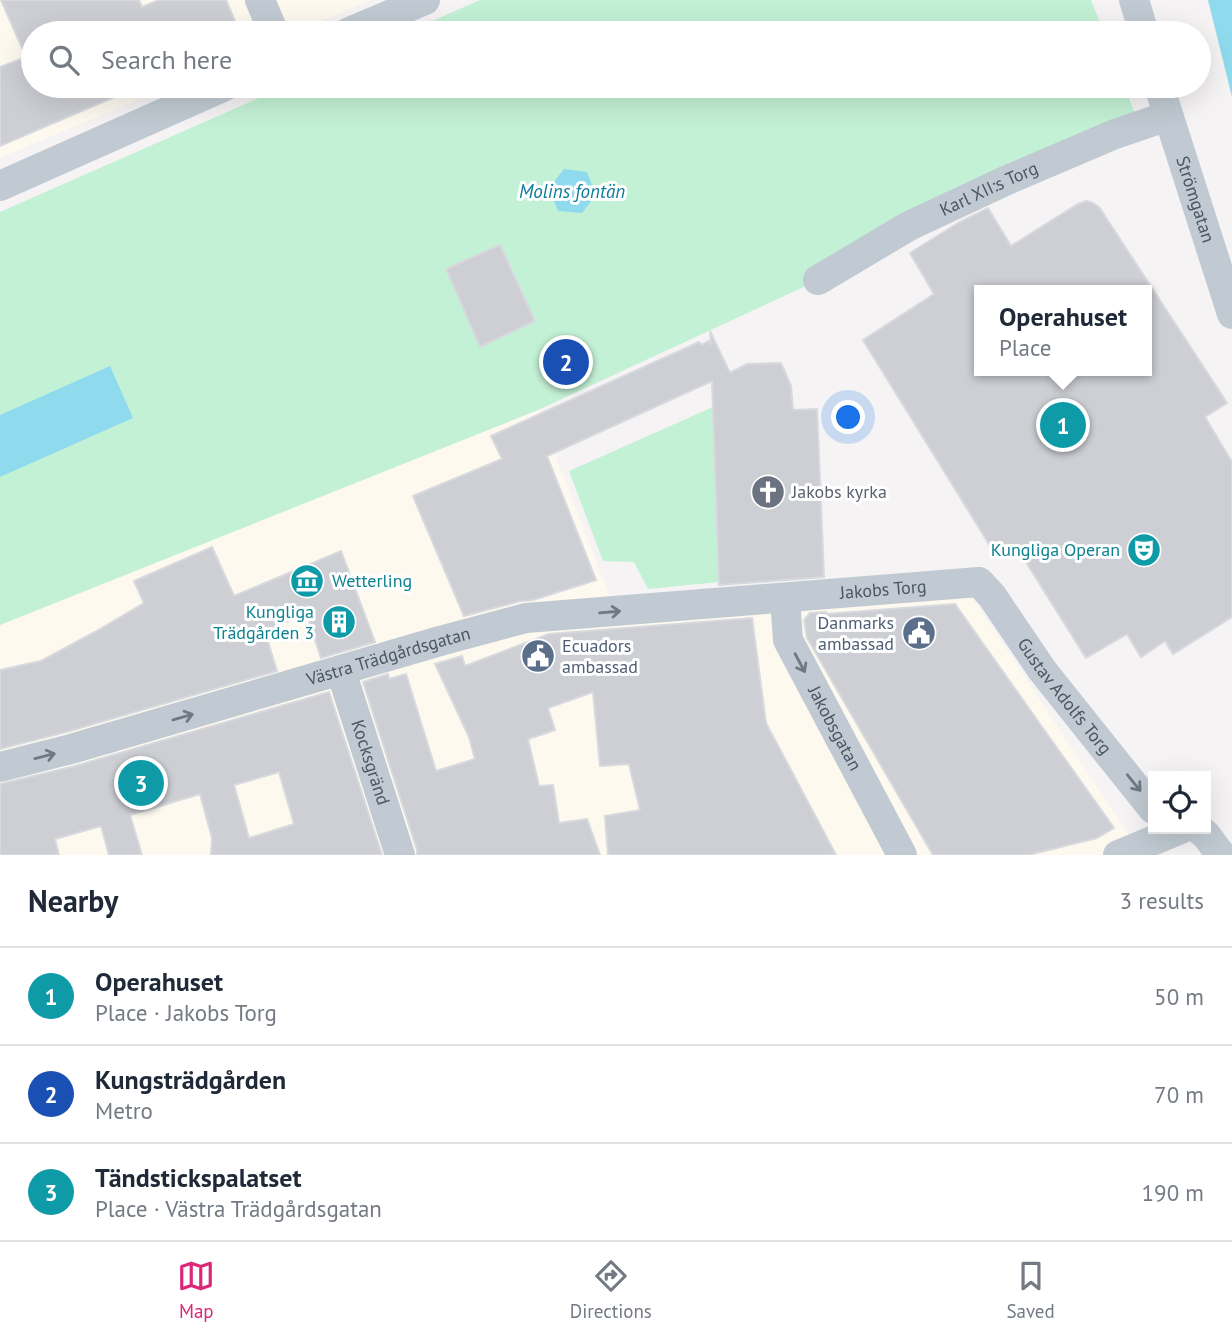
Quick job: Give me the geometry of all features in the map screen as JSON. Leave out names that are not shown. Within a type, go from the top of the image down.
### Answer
[{"type":"street","points":[[260,0],[269,21]]},
{"type":"street","points":[[375,21],[425,0]]},
{"type":"street","points":[[1134,0],[1140,21]]},
{"type":"street","points":[[0,186],[198,98]]},
{"type":"street","name":"Strömgatan","points":[[1163,98],[1232,314]]},
{"type":"street","name":"Karl XII:s Torg","points":[[818,280],[909,226],[1005,181],[1115,134],[1168,116]]},
{"type":"street","name":"Jakobs Torg","points":[[785,598],[979,582]]},
{"type":"street","name":"Gustav Adolfs Torg","points":[[979,582],[992,596],[1049,679],[1148,803]]},
{"type":"street","name":"Västra Trädgårdsgatan","points":[[0,767],[526,618],[785,598]]},
{"type":"street","name":"Jakobsgatan","points":[[785,598],[788,640],[901,855]]},
{"type":"street","name":"Kocksgränd","points":[[341,671],[400,855]]},
{"type":"street","points":[[1118,855],[1152,834]]},
{"type":"street","points":[[1205,834],[1221,855]]},
{"type":"shaded area","points":[[0,0],[371,0],[321,21],[21,21],[21,98],[142,98],[0,158]]},
{"type":"shaded area","points":[[538,410],[620,623],[969,593],[1143,855],[0,855],[0,625]]},
{"type":"green space","points":[[480,0],[1091,0],[1099,21],[432,21]]},
{"type":"green space","points":[[259,98],[1129,98],[1142,130],[538,410],[0,625],[0,212]]},
{"type":"green space","points":[[713,407],[719,582],[648,589],[634,562],[603,561],[569,471]]},
{"type":"water","points":[[1208,0],[1232,0],[1232,97]]},
{"type":"water","name":"Molins fontän","points":[[564,169],[587,172],[596,195],[582,213],[558,211],[549,188]]},
{"type":"water","points":[[110,366],[133,418],[0,477],[0,415]]},
{"type":"building","points":[[1,0],[139,0],[142,7],[159,0],[226,0],[235,21],[21,21],[21,46]]},
{"type":"building","points":[[21,59],[21,98],[112,98],[0,146],[0,67]]},
{"type":"building","points":[[1091,202],[1099,207],[1150,285],[974,285],[974,376],[1152,376],[1152,288],[1227,403],[1205,417],[1232,462],[1232,617],[1173,654],[1165,641],[1141,657],[1127,634],[1086,658],[1016,546],[997,557],[863,340],[934,294],[910,253],[988,208],[1011,246],[1078,204]]},
{"type":"building","points":[[500,245],[535,321],[480,347],[446,269]]},
{"type":"building","points":[[710,331],[730,373],[747,364],[781,363],[791,386],[793,410],[817,409],[824,577],[719,585],[712,381],[547,456],[596,580],[533,600],[464,616],[413,496],[502,459],[491,436],[699,342],[701,345],[709,341],[711,345]]},
{"type":"building","points":[[212,547],[234,596],[341,551],[375,642],[321,658],[306,612],[265,632],[277,671],[0,749],[0,670],[41,661],[95,632],[144,603],[134,581]]},
{"type":"building","points":[[955,604],[1114,828],[1097,838],[1028,855],[933,855],[807,638],[804,620],[810,613]]},
{"type":"building","points":[[752,618],[766,723],[836,855],[608,855],[605,816],[640,810],[629,764],[600,766],[593,692],[548,708],[555,730],[528,739],[539,786],[553,785],[559,823],[587,819],[600,855],[417,855],[363,682],[388,674],[389,679],[406,674],[436,771],[475,759],[469,737],[435,664],[462,656],[465,666],[549,634]]},
{"type":"building","points":[[329,692],[382,855],[211,855],[212,838],[200,794],[130,815],[142,855],[109,855],[101,826],[55,839],[59,855],[0,855],[0,784],[75,766]],"holes":[[[279,772],[294,824],[249,838],[234,785]]]},
{"type":"place","name":"Kungsträdgården","points":[[566,362]]},
{"type":"place","name":"Operahuset","points":[[1063,425]]},
{"type":"place","name":"Jakobs kyrka","points":[[768,492]]},
{"type":"place","name":"Kungliga Operan","points":[[1144,550]]},
{"type":"place","name":"Wetterling","points":[[307,581]]},
{"type":"place","name":"Kungliga Trädgården 3","points":[[339,622]]},
{"type":"place","name":"Danmarks ambassad","points":[[919,633]]},
{"type":"place","name":"Ecuadors ambassad","points":[[538,656]]},
{"type":"place","name":"Tändstickspalatset","points":[[141,783]]}]
